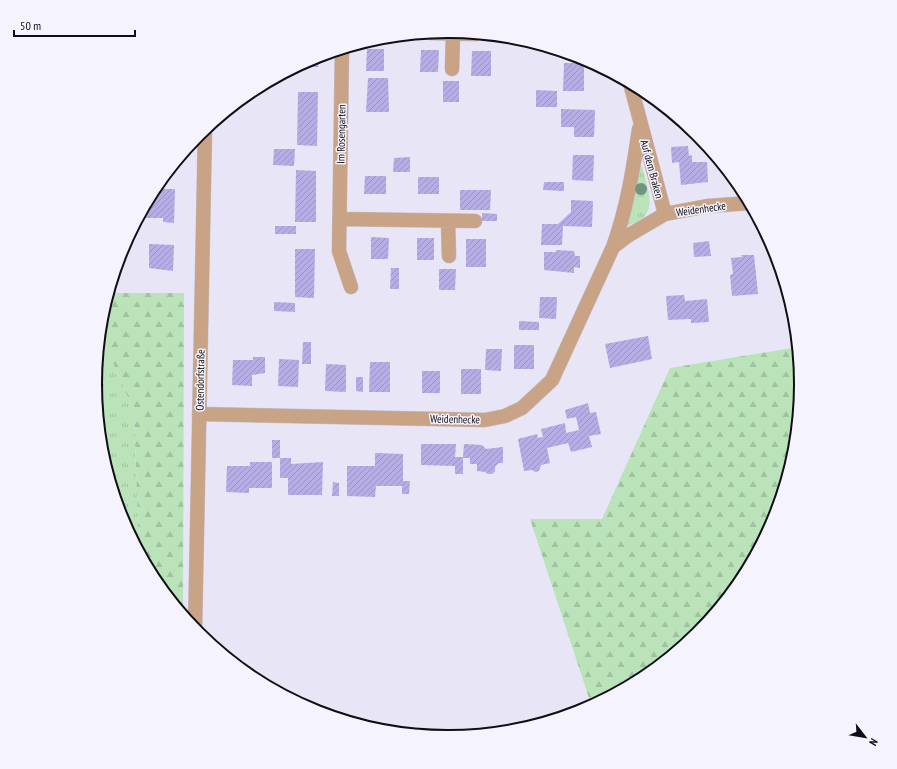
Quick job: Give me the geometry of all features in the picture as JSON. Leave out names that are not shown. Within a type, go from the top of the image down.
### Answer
[{"type":"street","points":[[452,69],[453,38]]},
{"type":"street","name":"Im Rosengarten","points":[[342,55],[339,251],[351,286]]},
{"type":"street","name":"Auf dem Braken","points":[[632,90],[665,214]]},
{"type":"street","name":"Auf dem Braken","points":[[630,192],[640,124]]},
{"type":"street","name":"Ostendorfstraße","points":[[195,621],[205,137]]},
{"type":"street","name":"Weidenhecke","points":[[199,414],[485,420],[505,416],[522,408],[552,380],[613,247],[630,192]]},
{"type":"street","name":"Weidenhecke","points":[[613,247],[628,235],[665,214],[708,206],[744,203]]},
{"type":"street","points":[[340,219],[475,221]]},
{"type":"street","points":[[448,221],[448,256]]},
{"type":"green space","points":[[639,165],[642,166],[647,184],[650,202],[649,209],[645,216],[628,225],[627,224]]},
{"type":"green space","points":[[115,291],[116,293],[184,293],[183,607],[160,577],[139,539],[134,411],[105,344]]},
{"type":"green space","points":[[105,344],[134,411],[139,539],[120,496],[105,430],[102,384]]},
{"type":"green space","points":[[793,348],[795,384],[794,407],[792,430],[783,474],[769,517],[749,558],[737,577],[709,613],[694,630],[677,645],[641,673],[622,685],[590,701],[530,519],[602,519],[670,368]]},
{"type":"building","points":[[367,49],[384,49],[384,71],[366,71]]},
{"type":"building","points":[[421,50],[439,50],[438,72],[420,72]]},
{"type":"building","points":[[472,51],[491,51],[491,76],[471,76]]},
{"type":"building","points":[[318,63],[318,67],[310,67]]},
{"type":"building","points":[[564,63],[578,63],[584,65],[584,91],[563,91]]},
{"type":"building","points":[[368,78],[388,78],[388,112],[366,112]]},
{"type":"building","points":[[443,81],[459,81],[459,102],[443,102]]},
{"type":"building","points":[[536,90],[557,91],[557,107],[536,107]]},
{"type":"building","points":[[298,92],[318,92],[317,146],[297,145]]},
{"type":"building","points":[[561,109],[595,110],[594,137],[574,137],[574,127],[561,127]]},
{"type":"building","points":[[688,146],[689,156],[692,155],[692,162],[707,162],[708,182],[681,185],[679,162],[672,163],[671,147]]},
{"type":"building","points":[[274,149],[295,149],[294,166],[273,165]]},
{"type":"building","points":[[573,155],[594,155],[593,181],[572,180]]},
{"type":"building","points":[[410,157],[410,172],[393,172],[394,158]]},
{"type":"building","points":[[296,170],[316,171],[316,222],[295,222]]},
{"type":"building","points":[[365,176],[386,176],[386,194],[364,194]]},
{"type":"building","points":[[418,177],[439,177],[439,194],[418,194]]},
{"type":"building","points":[[544,182],[564,182],[564,191],[543,190]]},
{"type":"building","points":[[162,189],[175,189],[174,223],[163,222],[163,218],[144,218]]},
{"type":"building","points":[[460,190],[491,190],[490,210],[460,210]]},
{"type":"building","points":[[571,200],[593,201],[592,227],[563,226],[562,245],[541,245],[542,224],[558,224],[571,212]]},
{"type":"building","points":[[482,213],[497,214],[497,221],[482,221]]},
{"type":"building","points":[[275,226],[296,226],[296,234],[275,234]]},
{"type":"building","points":[[371,237],[389,238],[388,259],[371,259]]},
{"type":"building","points":[[417,238],[434,238],[434,260],[417,260]]},
{"type":"building","points":[[466,239],[486,239],[486,267],[466,267]]},
{"type":"building","points":[[709,241],[711,256],[694,257],[693,243]]},
{"type":"building","points":[[149,244],[174,245],[173,271],[149,268]]},
{"type":"building","points":[[295,249],[315,249],[314,298],[295,297]]},
{"type":"building","points":[[556,250],[574,251],[575,256],[580,256],[580,268],[574,267],[574,273],[544,270],[544,252],[556,252]]},
{"type":"building","points":[[741,255],[754,255],[758,294],[732,296],[730,275],[733,274],[731,258],[742,257]]},
{"type":"building","points":[[391,268],[399,268],[399,289],[390,289]]},
{"type":"building","points":[[439,269],[456,269],[455,290],[439,290]]},
{"type":"building","points":[[684,295],[685,301],[707,299],[709,322],[691,323],[691,319],[668,320],[666,296]]},
{"type":"building","points":[[540,297],[557,297],[556,319],[539,318]]},
{"type":"building","points":[[274,302],[295,303],[295,312],[274,311]]},
{"type":"building","points":[[519,321],[539,322],[539,330],[519,330]]},
{"type":"building","points":[[648,336],[652,359],[610,368],[605,344]]},
{"type":"building","points":[[303,342],[311,342],[311,364],[302,364]]},
{"type":"building","points":[[514,345],[534,345],[534,369],[514,369]]},
{"type":"building","points":[[486,349],[502,349],[501,371],[485,370]]},
{"type":"building","points":[[253,357],[265,357],[265,373],[252,375],[252,386],[232,385],[233,360],[253,360]]},
{"type":"building","points":[[279,359],[299,360],[298,387],[278,386]]},
{"type":"building","points":[[370,362],[390,362],[390,392],[369,392]]},
{"type":"building","points":[[326,364],[346,365],[346,392],[325,391]]},
{"type":"building","points":[[461,369],[481,369],[481,394],[461,394]]},
{"type":"building","points":[[422,371],[440,371],[440,393],[422,393]]},
{"type":"building","points":[[356,377],[363,377],[363,392],[356,391]]},
{"type":"building","points":[[588,403],[590,413],[596,412],[601,434],[589,436],[592,447],[571,452],[568,443],[547,448],[550,463],[541,465],[539,471],[524,471],[518,439],[537,434],[538,438],[543,437],[541,429],[565,423],[566,433],[579,430],[576,417],[567,419],[565,410]]},
{"type":"building","points":[[272,440],[280,440],[280,458],[272,458]]},
{"type":"building","points":[[421,444],[456,444],[455,457],[463,457],[464,444],[482,445],[486,449],[503,447],[503,463],[499,463],[495,467],[495,471],[492,474],[488,474],[477,471],[477,464],[470,464],[470,458],[463,458],[463,474],[455,474],[455,466],[421,465]]},
{"type":"building","points":[[375,453],[403,454],[403,481],[410,481],[409,494],[402,494],[402,486],[376,486],[375,497],[347,496],[347,466],[375,466]]},
{"type":"building","points":[[280,458],[291,458],[291,464],[323,462],[322,495],[288,495],[288,478],[280,478]]},
{"type":"building","points":[[250,462],[272,462],[272,488],[249,488],[249,493],[226,492],[227,466],[250,466]]},
{"type":"building","points":[[333,482],[339,483],[339,496],[332,496]]}]
